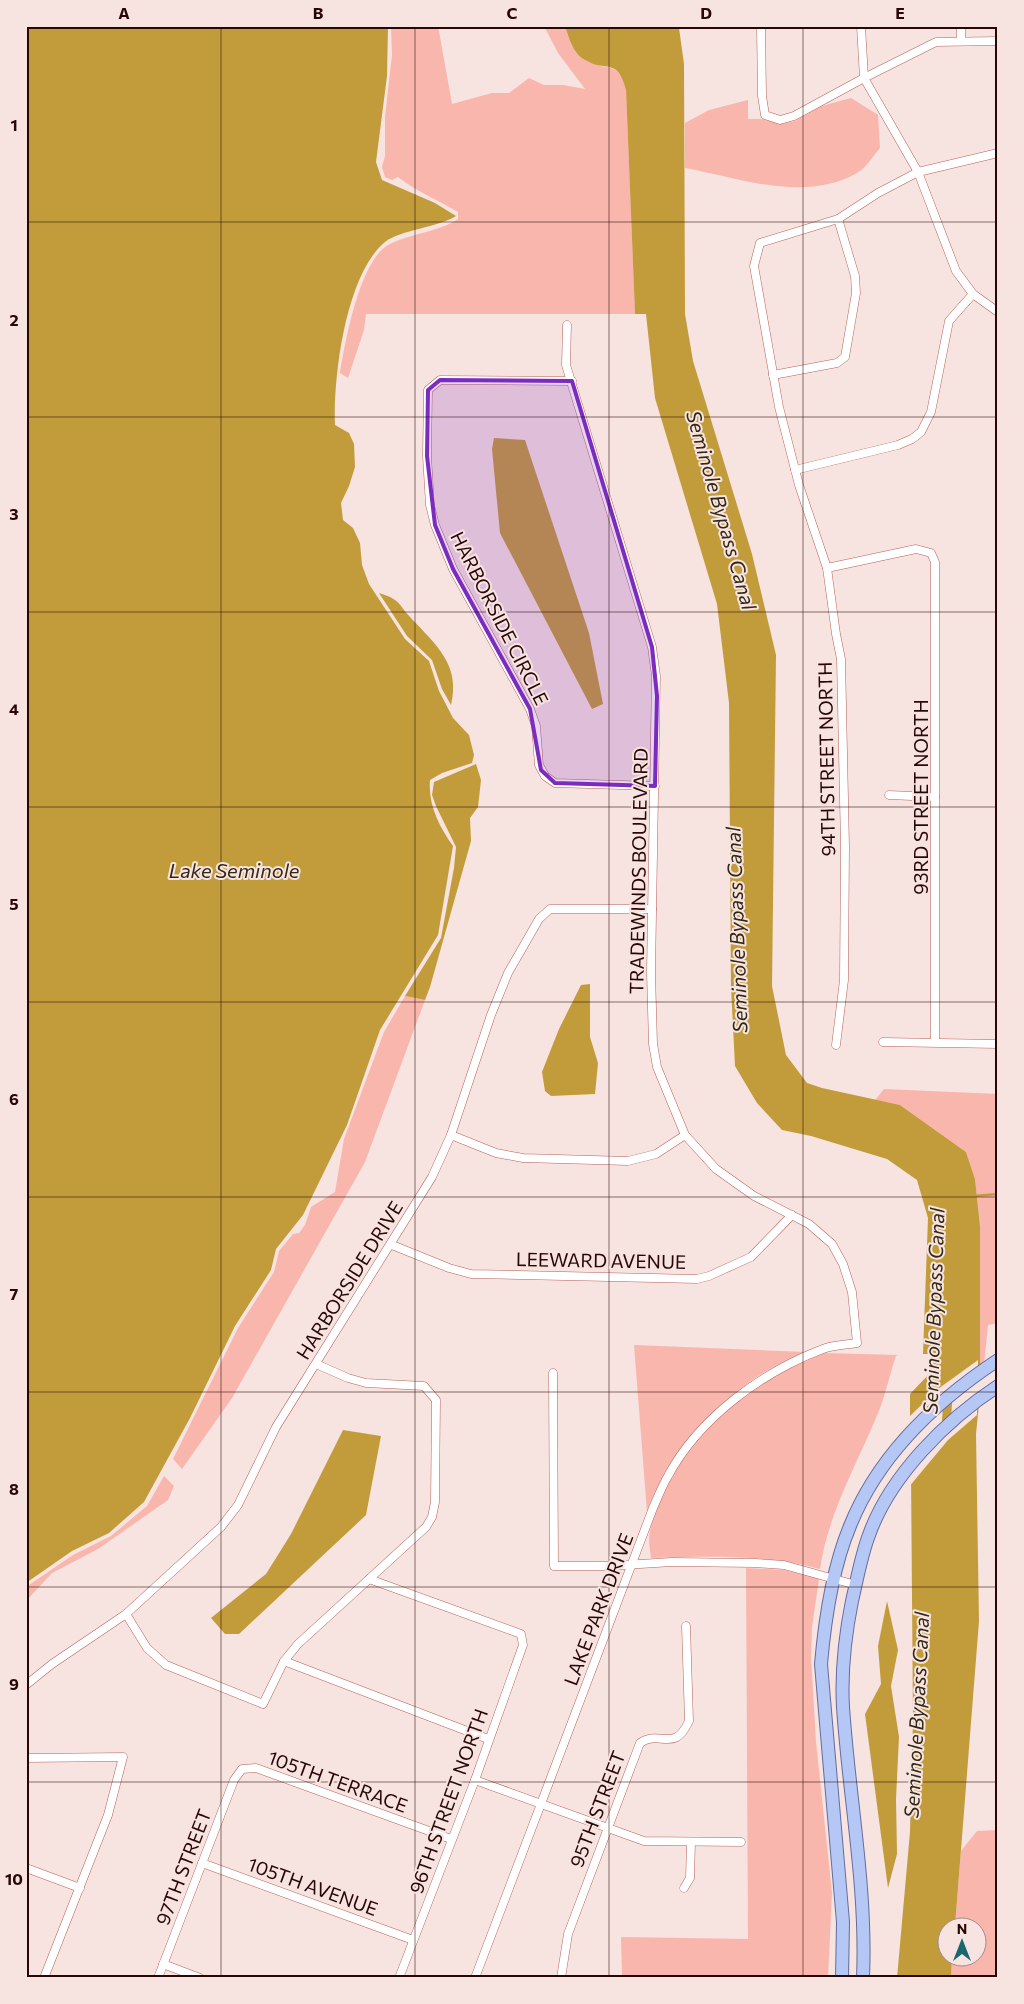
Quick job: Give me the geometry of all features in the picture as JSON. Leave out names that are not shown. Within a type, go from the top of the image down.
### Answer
[{"type":"main road","points":[[842,1978],[843,1922],[821,1664],[825,1622],[835,1578],[849,1527],[872,1483],[889,1460],[928,1416],[975,1376],[998,1360]]},
{"type":"main road","points":[[863,1978],[864,1950],[860,1892],[843,1705],[844,1654],[856,1585],[869,1535],[908,1467],[928,1444],[975,1401],[998,1386]]},
{"type":"street","points":[[761,26],[762,96],[765,115],[780,120],[794,116],[936,42],[961,40],[998,41]]},
{"type":"street","points":[[861,26],[864,78],[918,172],[956,271],[973,294],[998,312]]},
{"type":"street","points":[[961,26],[961,40]]},
{"type":"street","points":[[773,375],[837,363],[845,356],[856,293],[855,276],[838,219],[878,193],[918,172],[998,153]]},
{"type":"street","name":"94TH STREET NORTH","points":[[836,1045],[844,980],[845,846],[841,659],[827,568],[795,470],[773,375],[754,266],[760,243],[838,219]]},
{"type":"street","points":[[795,470],[898,445],[912,440],[922,432],[932,412],[948,321],[973,294]]},
{"type":"street","name":"TRADEWINDS BOULEVARD","points":[[567,325],[566,365],[652,647],[657,696],[651,973],[654,1054],[664,1087],[685,1135],[722,1174],[754,1196],[792,1215],[824,1236],[843,1264],[852,1292],[857,1344]]},
{"type":"street","name":"HARBORSIDE CIRCLE","points":[[572,381],[440,380],[432,384],[428,390],[427,456],[430,506],[434,525],[452,569],[530,709],[536,726],[539,765],[545,776],[555,783],[655,786]]},
{"type":"street","name":"93RD STREET NORTH","points":[[827,568],[916,549],[931,553],[935,562],[934,797],[937,917],[935,1042]]},
{"type":"street","points":[[889,795],[934,797]]},
{"type":"street","name":"HARBORSIDE DRIVE","points":[[26,1685],[52,1664],[126,1614],[221,1527],[238,1504],[276,1427],[392,1245],[432,1177],[451,1135],[491,1015],[508,973],[544,913],[550,909],[652,909]]},
{"type":"street","points":[[883,1042],[998,1044]]},
{"type":"street","points":[[451,1135],[496,1153],[523,1158],[628,1160],[656,1154],[685,1135]]},
{"type":"street","name":"LEEWARD AVENUE","points":[[392,1245],[449,1268],[471,1274],[697,1279],[709,1276],[752,1257],[792,1215]]},
{"type":"street","name":"LAKE PARK DRIVE","points":[[475,1978],[634,1563],[653,1508],[668,1475],[709,1423],[739,1396],[769,1375],[824,1348],[857,1344]]},
{"type":"street","points":[[126,1614],[147,1648],[166,1665],[263,1704],[284,1661],[298,1644],[426,1527],[432,1517],[435,1502],[436,1400],[424,1386],[366,1383],[348,1378],[316,1364]]},
{"type":"street","points":[[552,1373],[554,1566],[608,1566],[672,1562],[784,1565],[856,1585]]},
{"type":"street","name":"96TH STREET NORTH","points":[[369,1579],[521,1634],[523,1645],[475,1780],[398,1978]]},
{"type":"street","name":"95TH STREET","points":[[561,1978],[568,1934],[606,1828],[640,1743],[646,1739],[673,1739],[683,1733],[689,1721],[686,1626]]},
{"type":"street","points":[[284,1661],[488,1739]]},
{"type":"street","points":[[26,1758],[123,1757],[108,1815],[44,1978]]},
{"type":"street","name":"105TH TERRACE","points":[[242,1769],[256,1768],[452,1839]]},
{"type":"street","name":"97TH STREET","points":[[158,1978],[234,1780],[242,1769]]},
{"type":"street","points":[[475,1780],[644,1841],[741,1842]]},
{"type":"street","points":[[684,1888],[690,1878],[691,1842]]},
{"type":"street","name":"105TH AVENUE","points":[[202,1863],[413,1940]]},
{"type":"street","points":[[26,1868],[80,1888]]},
{"type":"street","points":[[163,1964],[200,1978]]},
{"type":"highlighted area","points":[[440,380],[572,381],[652,647],[657,696],[655,786],[555,783],[541,770],[530,709],[453,569],[435,525],[427,456],[428,390],[432,384]]},
{"type":"shaded area","points":[[391,26],[438,26],[452,104],[492,93],[509,93],[529,78],[544,85],[563,85],[585,89],[558,53],[544,26],[565,26],[577,54],[592,64],[610,68],[619,74],[626,90],[635,314],[366,314],[364,330],[348,378],[340,373],[350,322],[362,283],[379,252],[390,244],[443,227],[458,219],[458,212],[398,177],[392,180],[385,177],[382,167],[385,156],[385,117],[392,55]]},
{"type":"shaded area","points":[[851,98],[878,115],[880,148],[860,171],[837,182],[816,186],[772,186],[685,168],[685,123],[709,110],[748,100],[748,119],[761,119],[781,124],[795,121],[822,106]]},
{"type":"shaded area","points":[[405,996],[425,1000],[365,1162],[232,1398],[182,1469],[173,1459],[238,1328],[274,1272],[279,1251],[293,1234],[299,1233],[305,1225],[311,1207],[335,1192],[344,1139],[384,1032]]},
{"type":"shaded area","points":[[884,1089],[998,1094],[998,1323],[988,1325],[984,1364],[980,1367],[980,1226],[975,1179],[966,1152],[900,1105],[875,1100]]},
{"type":"shaded area","points":[[634,1345],[806,1352],[773,1367],[748,1383],[712,1413],[667,1470],[647,1512]]},
{"type":"shaded area","points":[[825,1353],[898,1355],[896,1356],[879,1410],[829,1529],[820,1569],[758,1558],[651,1558],[649,1534],[657,1508],[667,1485],[695,1444],[712,1425],[750,1392],[777,1375]]},
{"type":"shaded area","points":[[164,1476],[174,1486],[168,1500],[98,1549],[52,1573],[26,1601],[26,1590],[29,1585],[73,1555],[111,1536],[147,1506]]},
{"type":"shaded area","points":[[746,1568],[784,1570],[819,1579],[812,1627],[811,1657],[816,1742],[832,1893],[828,1978],[622,1978],[621,1937],[748,1939]]},
{"type":"shaded area","points":[[998,1830],[998,1978],[951,1978],[952,1966],[986,1966],[986,1916],[956,1916],[961,1851],[977,1831]]},
{"type":"water","name":"Lake Seminole","points":[[26,26],[388,26],[387,76],[376,162],[382,180],[435,203],[456,216],[440,223],[400,234],[385,242],[372,257],[360,277],[345,327],[336,380],[335,425],[349,433],[354,444],[355,467],[341,503],[343,520],[353,528],[360,543],[362,565],[369,584],[405,639],[429,661],[439,691],[453,718],[469,735],[474,755],[472,763],[442,773],[430,780],[433,807],[443,831],[453,846],[438,935],[380,1030],[347,1125],[303,1215],[276,1249],[271,1270],[235,1326],[190,1418],[144,1502],[109,1533],[72,1551],[26,1583]]},
{"type":"water","points":[[565,26],[678,26],[679,28],[684,64],[685,314],[693,361],[752,554],[776,655],[772,986],[786,1055],[807,1083],[900,1105],[966,1152],[975,1179],[980,1226],[980,1367],[910,1427],[910,1394],[931,1372],[932,1354],[923,1354],[928,1218],[917,1180],[887,1159],[811,1136],[782,1130],[757,1103],[735,1066],[731,987],[729,703],[717,604],[655,398],[646,314],[635,314],[626,90],[623,79],[615,69],[592,64],[577,54]]},
{"type":"water","points":[[494,438],[525,440],[589,633],[603,704],[592,709],[500,533],[492,449]]},
{"type":"water","points":[[379,593],[398,602],[444,657],[452,678],[451,705],[442,689],[432,660],[407,636]]},
{"type":"water","points":[[476,764],[481,780],[478,807],[470,818],[471,841],[430,987],[425,1000],[405,996],[441,938],[454,868],[456,847],[432,795],[434,782]]},
{"type":"water","points":[[590,984],[590,1037],[598,1063],[595,1094],[551,1096],[545,1091],[542,1072],[559,1029],[581,985]]},
{"type":"water","points":[[979,1404],[976,1434],[979,1621],[956,1916],[936,1916],[936,1966],[952,1966],[951,1978],[897,1978],[910,1832],[913,1720],[911,1472]]},
{"type":"water","points":[[343,1430],[381,1436],[366,1515],[239,1634],[225,1634],[211,1618],[266,1574],[291,1534]]},
{"type":"water","points":[[887,1601],[898,1650],[891,1686],[899,1737],[896,1799],[897,1854],[888,1888],[865,1714],[881,1684],[878,1646]]},
{"type":"pier","points":[[978,1360],[978,1371],[908,1427],[908,1419],[911,1415],[938,1389]]},
{"type":"pier","points":[[977,1402],[977,1415],[948,1440],[908,1488],[908,1472]]},
{"type":"waterway","points":[[974,1196],[998,1194]]},
{"type":"waterway","name":"Seminole Bypass Canal","points":[[946,1429],[948,1395]]}]
